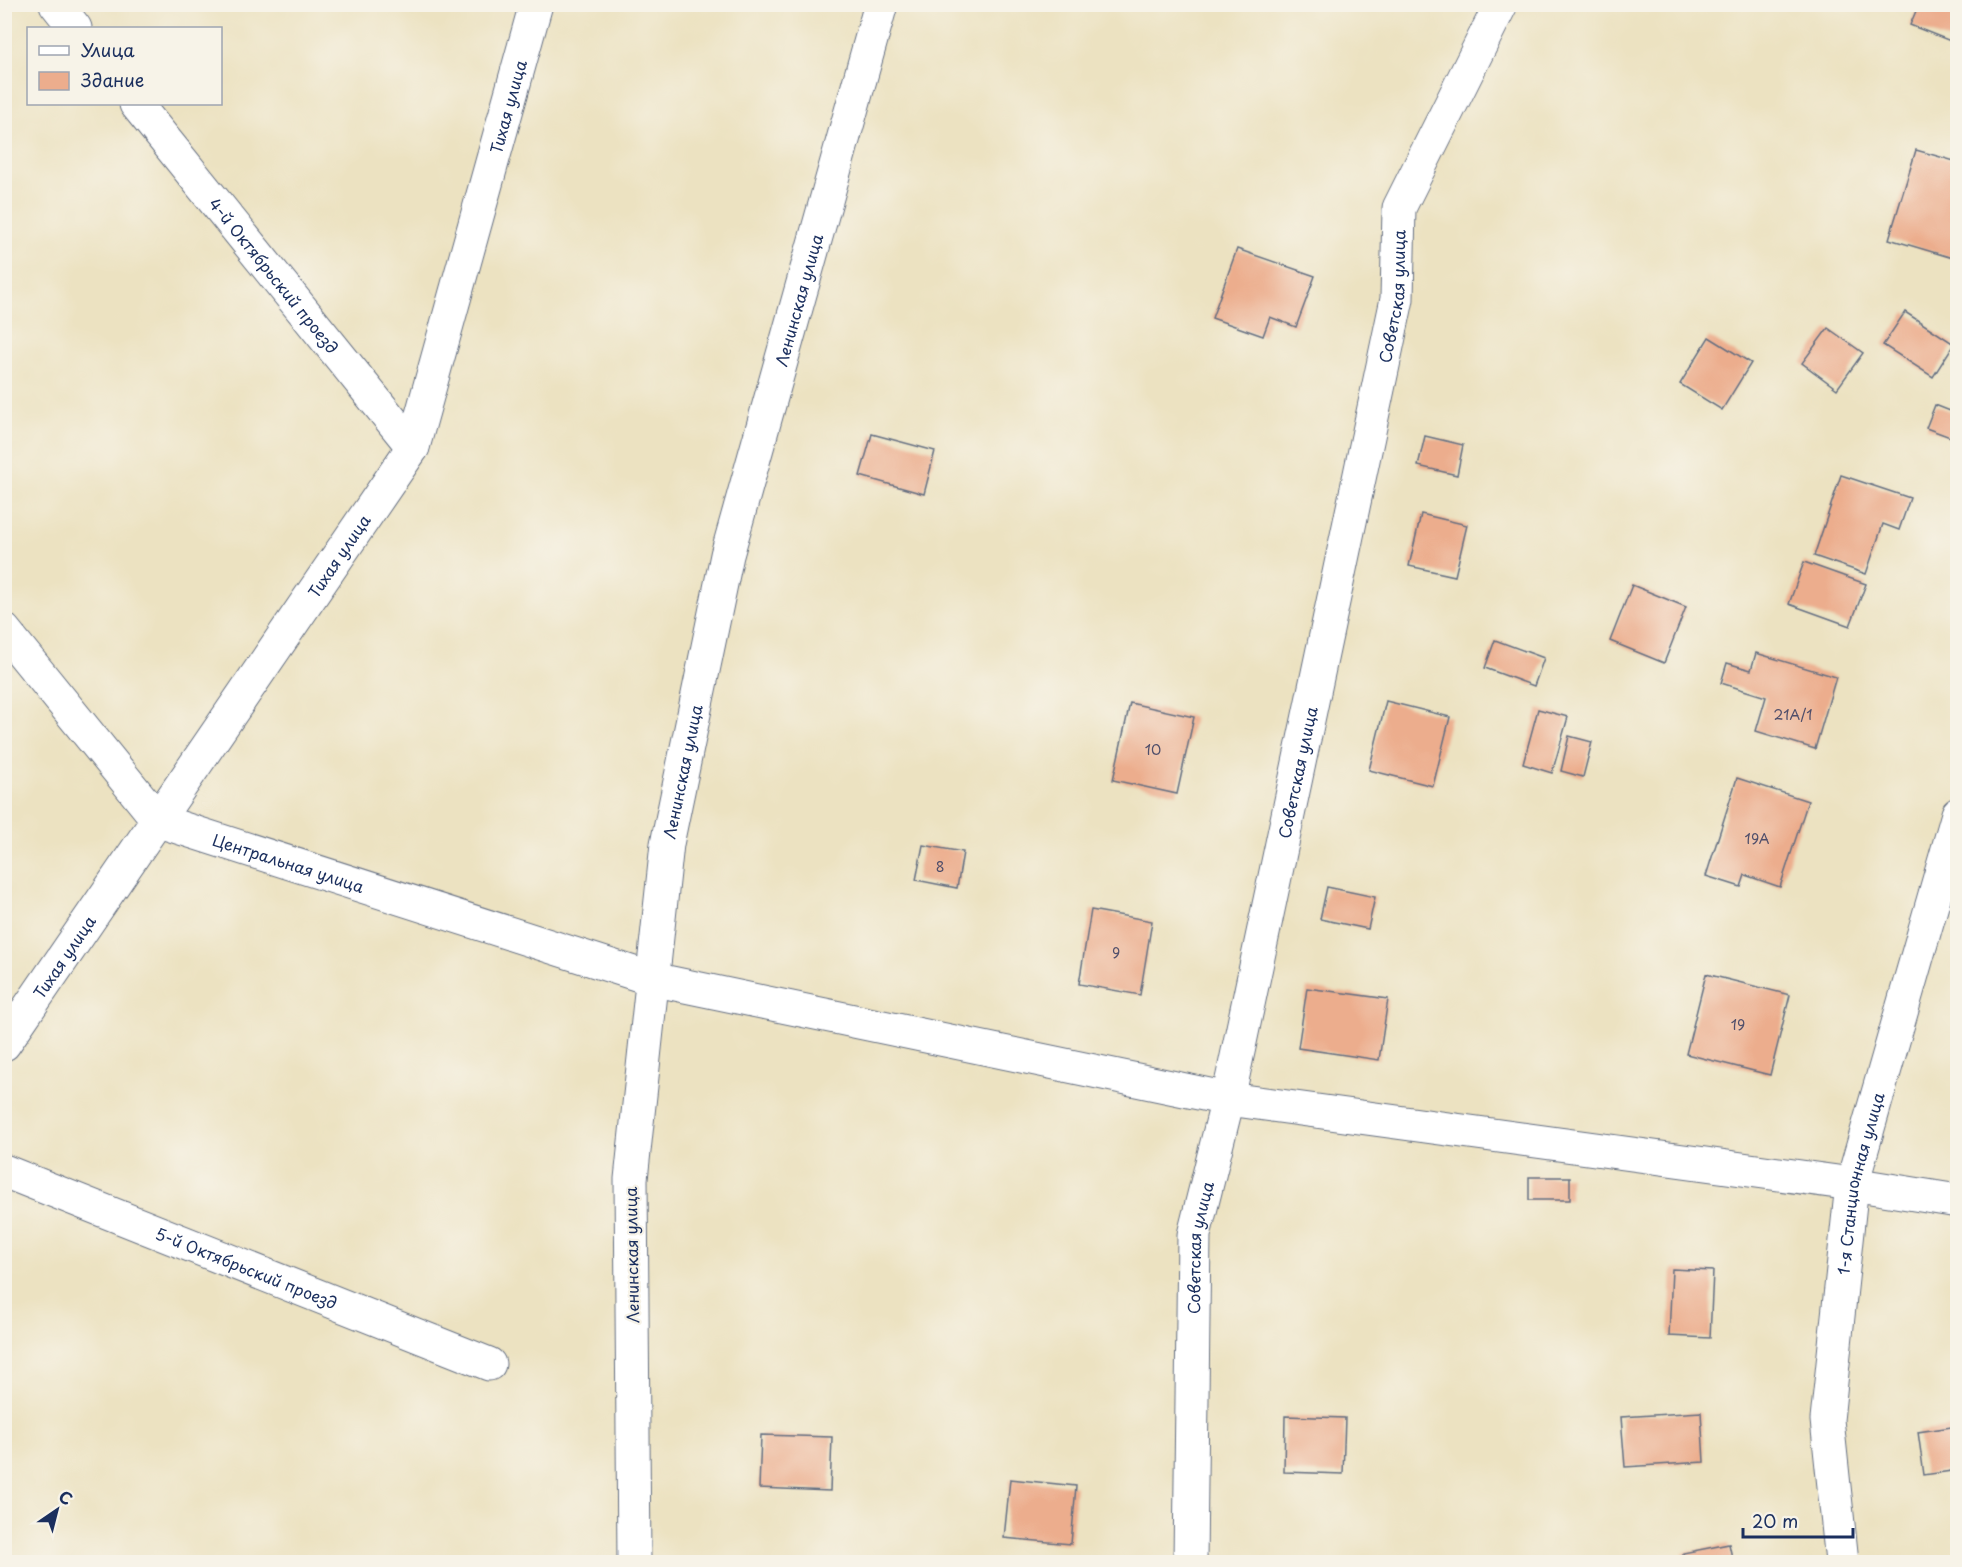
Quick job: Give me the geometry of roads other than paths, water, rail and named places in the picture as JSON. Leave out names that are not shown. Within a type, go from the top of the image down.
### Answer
[{"type":"street","points":[[56,4],[74,27]]},
{"type":"street","name":"Тихая улица","points":[[4,1044],[159,821],[413,447],[536,4]]},
{"type":"street","name":"Ленинская улица","points":[[634,1563],[631,1179],[666,844],[727,555],[881,4]]},
{"type":"street","name":"Советская улица","points":[[1190,1563],[1194,1235],[1228,1099],[1397,299],[1399,208],[1501,4]]},
{"type":"street","name":"4-й Октябрьский проезд","points":[[137,105],[413,447]]},
{"type":"street","points":[[4,630],[159,821]]},
{"type":"street","name":"1-я Станционная улица","points":[[1842,1563],[1827,1420],[1852,1184],[1958,814]]},
{"type":"street","name":"Центральная улица","points":[[159,821],[652,978],[1228,1099],[1852,1184],[1958,1201]]},
{"type":"street","name":"5-й Октябрьский проезд","points":[[4,1171],[489,1364]]}]
